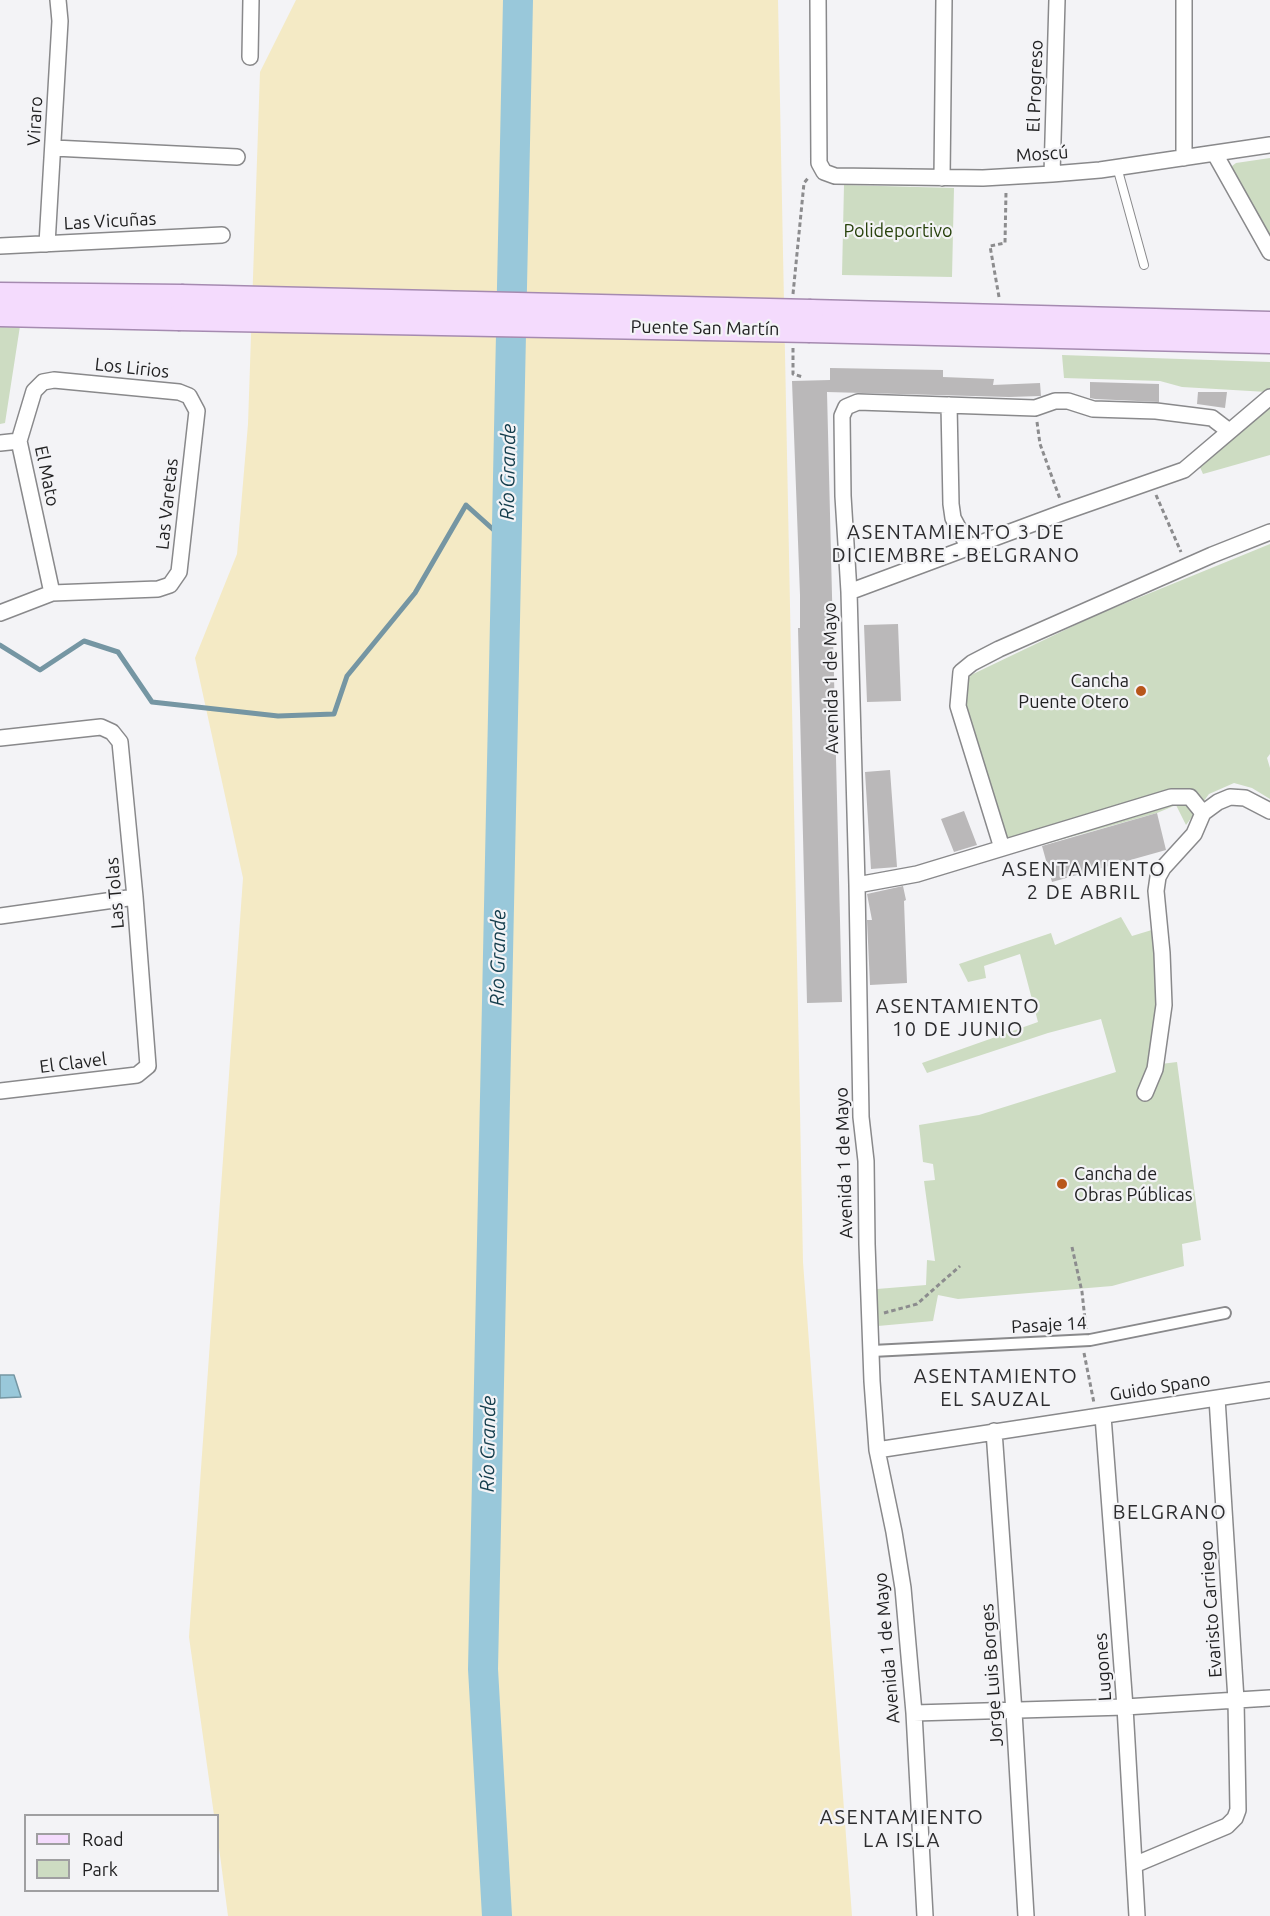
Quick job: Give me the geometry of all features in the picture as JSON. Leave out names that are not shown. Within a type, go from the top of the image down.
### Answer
[{"type":"main road","points":[[0,295],[180,307]]},
{"type":"main road","name":"Puente San Martín","points":[[180,307],[1003,317],[1231,331]]},
{"type":"main road","points":[[0,314],[180,307]]},
{"type":"main road","name":"Puente San Martín","points":[[804,314],[1231,331]]},
{"type":"main road","points":[[1231,331],[1270,324]]},
{"type":"main road","points":[[1231,331],[1270,341]]},
{"type":"street","name":"Viraro","points":[[47,244],[60,21],[58,0]]},
{"type":"street","points":[[250,57],[251,0]]},
{"type":"street","points":[[818,0],[819,164]]},
{"type":"street","points":[[942,178],[944,0]]},
{"type":"street","name":"El Progreso","points":[[1052,174],[1057,0]]},
{"type":"street","points":[[1184,0],[1184,158]]},
{"type":"street","name":"Moscú","points":[[819,164],[824,172],[835,176],[942,178],[1006,176],[1117,167],[1270,145]]},
{"type":"street","points":[[54,148],[237,157]]},
{"type":"street","points":[[1215,154],[1270,252]]},
{"type":"street","name":"Las Vicuñas","points":[[0,246],[222,235]]},
{"type":"street","name":"Los Lirios","points":[[54,380],[179,392],[189,396],[197,411]]},
{"type":"street","name":"El Mato","points":[[52,593],[19,441],[34,391],[43,382],[54,380]]},
{"type":"street","points":[[849,592],[1184,470],[1270,397]]},
{"type":"street","points":[[969,549],[953,518],[951,504],[949,405],[1035,408],[1054,401],[1068,401],[1093,410],[1156,411],[1212,418],[1229,431]]},
{"type":"street","name":"Avenida 1 de Mayo","points":[[926,1916],[914,1713],[903,1588],[877,1450],[872,1381],[866,1161],[861,1117],[857,885],[842,416],[846,407],[858,402],[949,405]]},
{"type":"street","name":"Las Varetas","points":[[52,593],[158,589],[170,585],[179,572],[197,411]]},
{"type":"street","points":[[0,443],[19,441]]},
{"type":"street","points":[[1002,848],[958,706],[961,672],[972,663],[999,650],[1187,566],[1270,532]]},
{"type":"street","points":[[0,613],[52,593]]},
{"type":"street","name":"Las Tolas","points":[[0,738],[101,727],[112,732],[120,742],[148,1066]]},
{"type":"street","points":[[857,885],[917,874],[1171,797],[1190,797],[1203,813]]},
{"type":"street","points":[[1145,1093],[1155,1069],[1164,1005],[1156,891],[1158,877],[1163,868],[1194,834],[1203,813],[1218,802],[1230,797],[1245,798],[1270,811]]},
{"type":"street","points":[[0,916],[135,897]]},
{"type":"street","name":"El Clavel","points":[[0,1091],[137,1075],[148,1066]]},
{"type":"street","name":"Pasaje 14","points":[[872,1351],[1090,1340],[1225,1313]]},
{"type":"street","name":"Guido Spano","points":[[877,1450],[1270,1390]]},
{"type":"street","name":"Evaristo Carriego","points":[[1134,1865],[1227,1826],[1235,1818],[1238,1810],[1236,1700],[1216,1398]]},
{"type":"street","name":"Lugones","points":[[1103,1416],[1125,1707],[1137,1916]]},
{"type":"street","name":"Jorge Luis Borges","points":[[994,1431],[1026,1916]]},
{"type":"street","points":[[914,1713],[1014,1712],[1270,1698]]},
{"type":"lane","points":[[1117,167],[1144,266]]},
{"type":"path","points":[[804,314],[804,183],[819,164]]},
{"type":"path","points":[[1003,317],[990,246],[1005,243],[1006,176]]},
{"type":"path","points":[[1035,408],[1040,444],[1064,512]]},
{"type":"path","points":[[1151,482],[1187,566]]},
{"type":"path","points":[[870,1317],[917,1304],[960,1266]]},
{"type":"green space","points":[[1270,158],[1270,243],[1234,178],[1232,166],[1236,163]]},
{"type":"green space","name":"Polideportivo","points":[[844,185],[954,188],[952,277],[842,275]]},
{"type":"green space","points":[[0,324],[20,326],[5,423],[0,424]]},
{"type":"green space","points":[[1062,355],[1270,362],[1270,389],[1267,392],[1182,387],[1160,381],[1064,378]]},
{"type":"green space","points":[[1270,408],[1270,455],[1203,474],[1199,465]]},
{"type":"green space","points":[[1270,544],[1270,754],[1267,758],[1270,768],[1270,799],[1252,788],[1234,783],[1209,794],[1186,825],[1176,805],[1157,813],[1042,845],[996,855],[957,696],[971,675],[1094,616]]},
{"type":"green space","points":[[1121,917],[1132,936],[1155,929],[1161,1064],[1177,1062],[1201,1240],[1182,1244],[1184,1266],[1112,1286],[958,1299],[938,1295],[933,1321],[878,1326],[877,1289],[926,1285],[927,1260],[935,1261],[924,1181],[935,1180],[933,1164],[923,1162],[919,1125],[979,1115],[1116,1072],[1101,1019],[1048,1033],[927,1073],[922,1063],[1038,1022],[1020,954],[984,966],[986,978],[968,982],[959,964],[1051,933],[1055,945]]},
{"type":"sand","points":[[296,0],[778,0],[803,1262],[852,1916],[228,1916],[219,1848],[219,1814],[214,1814],[189,1637],[243,878],[195,658],[237,554],[248,424],[260,72]]},
{"type":"water","points":[[0,1375],[14,1375],[21,1397],[0,1398]]},
{"type":"building","points":[[830,368],[943,370],[943,377],[994,379],[993,385],[1040,383],[1041,396],[827,392],[842,1002],[807,1003],[798,628],[800,628],[800,595],[792,381],[830,380]]},
{"type":"building","points":[[1090,382],[1159,384],[1159,402],[1090,398]]},
{"type":"building","points":[[1198,392],[1227,392],[1225,408],[1197,404]]},
{"type":"building","points":[[898,624],[901,701],[867,702],[864,625]]},
{"type":"building","points":[[890,770],[897,867],[871,869],[865,772]]},
{"type":"building","points":[[964,811],[977,845],[954,852],[941,819]]},
{"type":"building","points":[[1157,813],[1166,850],[1052,882],[1042,846]]},
{"type":"building","points":[[903,886],[906,900],[904,901],[907,983],[870,985],[867,920],[872,920],[867,894]]},
{"type":"waterway","name":"Río Grande","points":[[497,1916],[483,1669],[518,0]]},
{"type":"waterway","points":[[0,645],[40,670],[84,641],[118,652],[152,702],[278,716],[334,714],[347,676],[415,593],[466,505],[506,541]]},
{"type":"place","name":"Cancha Puente Otero","points":[[1141,691]]},
{"type":"place","name":"Cancha de Obras Públicas","points":[[1062,1184]]},
{"type":"district","name":"ASENTAMIENTO 3 DE DICIEMBRE - BELGRANO","points":[[956,544]]},
{"type":"district","name":"ASENTAMIENTO 2 DE ABRIL","points":[[1084,880]]},
{"type":"district","name":"ASENTAMIENTO 10 DE JUNIO","points":[[958,1018]]},
{"type":"district","name":"ASENTAMIENTO EL SAUZAL","points":[[996,1388]]},
{"type":"district","name":"BELGRANO","points":[[1170,1512]]},
{"type":"district","name":"ASENTAMIENTO LA ISLA","points":[[902,1828]]}]
